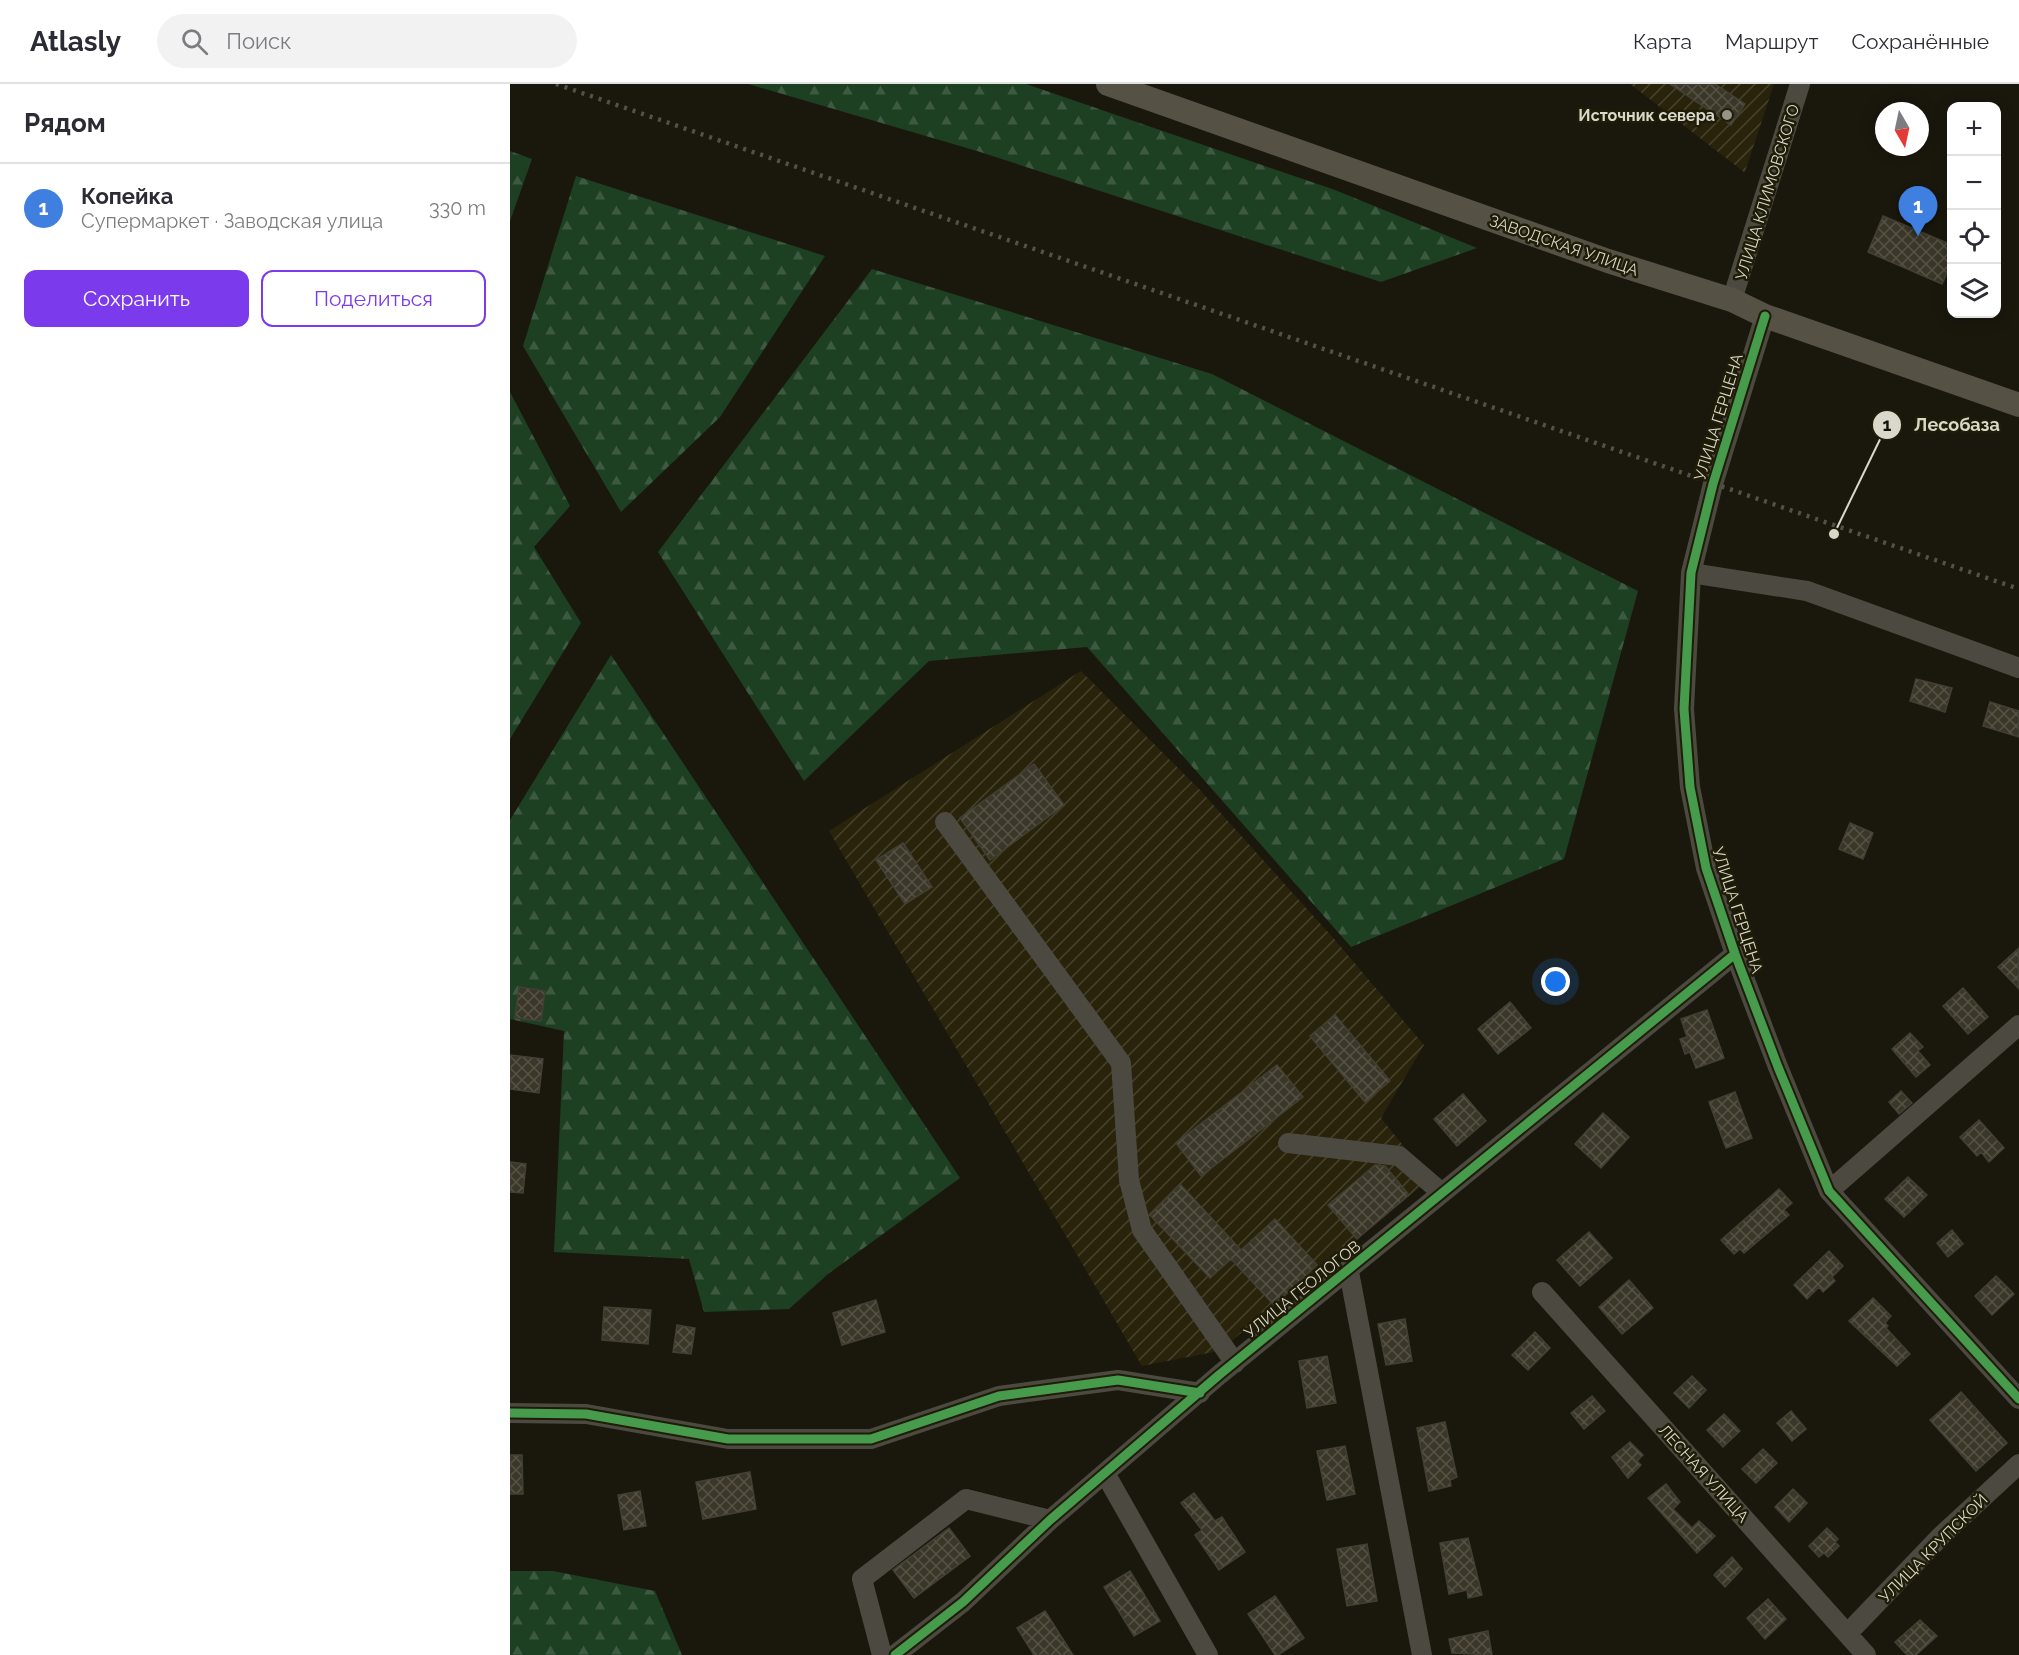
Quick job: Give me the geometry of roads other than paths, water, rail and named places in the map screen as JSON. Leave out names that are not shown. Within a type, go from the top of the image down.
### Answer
[{"type":"main road","name":"ЗАВОДСКАЯ УЛИЦА","points":[[1108,84],[1608,261],[1732,300],[1765,316],[2019,405]]},
{"type":"street","name":"УЛИЦА КЛИМОВСКОГО","points":[[1732,300],[1800,84]]},
{"type":"street","name":"УЛИЦА ГЕРЦЕНА","points":[[1765,316],[1713,484],[1691,573],[1684,709],[1690,787],[1706,868],[1735,954],[1828,1191],[2019,1399]]},
{"type":"street","points":[[1691,573],[1807,591],[2019,668]]},
{"type":"street","points":[[945,822],[1121,1063],[1129,1180],[1142,1230],[1235,1363]]},
{"type":"street","name":"УЛИЦА ГЕОЛОГОВ","points":[[895,1655],[963,1602],[1050,1520],[1106,1475],[1235,1363],[1735,954]]},
{"type":"street","points":[[1828,1191],[2019,1025]]},
{"type":"street","points":[[1288,1143],[1399,1156],[1442,1194]]},
{"type":"street","points":[[1349,1272],[1422,1655]]},
{"type":"street","name":"ЛЕСНАЯ УЛИЦА","points":[[1542,1292],[1866,1655]]},
{"type":"street","points":[[510,1413],[585,1414],[728,1439],[871,1439],[999,1396],[1118,1380],[1200,1393]]},
{"type":"street","name":"УЛИЦА КРУПСКОЙ","points":[[1848,1633],[1941,1536],[2019,1464]]},
{"type":"street","points":[[1106,1475],[1208,1655]]},
{"type":"street","points":[[882,1655],[862,1579],[966,1499],[1050,1520]]},
{"type":"railway","points":[[556,84],[2019,589]]},
{"type":"place","name":"Источник севера","points":[[1727,115]]},
{"type":"place","name":"Копейка","points":[[1918,236]]},
{"type":"place","name":"Лесобаза","points":[[1834,534]]}]
